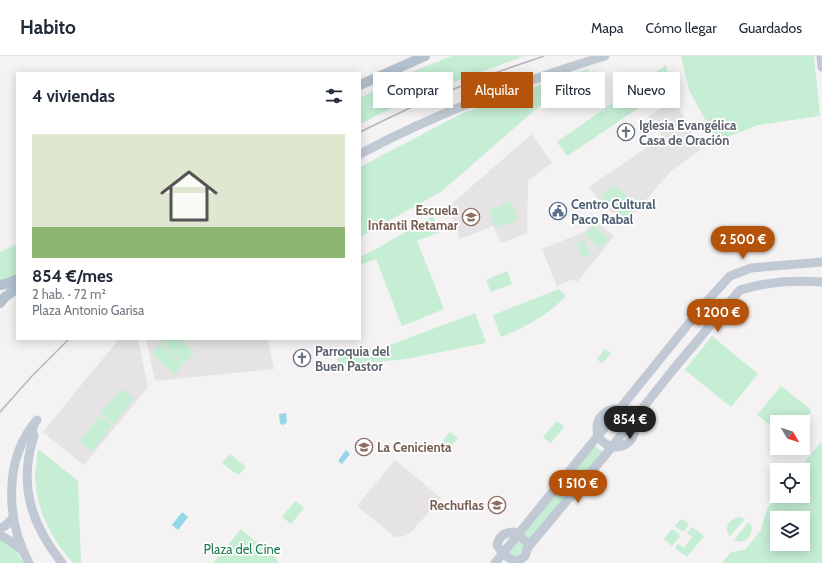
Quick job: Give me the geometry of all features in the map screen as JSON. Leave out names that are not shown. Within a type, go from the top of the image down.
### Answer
[{"type":"main road","points":[[361,85],[425,56]]},
{"type":"main road","points":[[361,154],[416,126],[464,105],[509,88],[605,56]]},
{"type":"main road","points":[[821,56],[822,67]]},
{"type":"main road","points":[[620,409],[730,276],[751,268],[822,262]]},
{"type":"main road","points":[[0,286],[16,280]]},
{"type":"main road","points":[[633,420],[740,290],[756,285],[801,281],[822,282]]},
{"type":"main road","points":[[0,303],[16,289]]},
{"type":"main road","points":[[620,409],[628,413],[633,420],[635,428],[633,436],[626,445],[611,447],[604,443],[598,436],[596,428],[597,422],[606,411],[620,409]]},
{"type":"main road","points":[[29,563],[22,550],[14,518],[12,496],[14,475],[20,447],[28,431],[35,422],[32,432],[34,436],[27,460],[26,482],[28,495],[37,524],[48,546],[62,563]]},
{"type":"main road","points":[[495,563],[598,436]]},
{"type":"main road","points":[[503,553],[517,562],[525,556],[528,547],[611,447]]},
{"type":"main road","points":[[12,496],[19,491],[28,495]]},
{"type":"main road","points":[[0,528],[5,526],[14,518]]},
{"type":"main road","points":[[0,535],[22,550]]},
{"type":"main road","points":[[519,535],[527,542],[528,547]]},
{"type":"shaded area","points":[[661,108],[679,108],[701,149],[671,171],[626,223],[601,203],[589,187],[662,137],[648,117]]},
{"type":"shaded area","points":[[532,134],[552,163],[528,180],[527,233],[501,243],[493,226],[460,239],[448,207]]},
{"type":"shaded area","points":[[595,220],[614,236],[577,282],[574,279],[557,286],[542,249],[584,232]]},
{"type":"shaded area","points":[[118,340],[138,340],[148,387],[84,465],[43,432]]},
{"type":"shaded area","points":[[146,340],[268,340],[274,369],[155,381]]},
{"type":"shaded area","points":[[395,460],[441,498],[413,530],[405,536],[395,537],[357,506]]},
{"type":"green space","points":[[452,56],[524,56],[481,72],[461,72],[461,79],[453,82],[453,72],[412,72]]},
{"type":"green space","points":[[681,56],[814,56],[820,116],[758,125],[717,141],[689,90]]},
{"type":"green space","points":[[666,65],[667,72],[656,72]]},
{"type":"green space","points":[[588,69],[589,71],[588,72],[579,72]]},
{"type":"green space","points":[[541,85],[541,105],[442,191],[361,236],[361,166],[463,113],[477,108],[533,108],[533,88]]},
{"type":"green space","points":[[373,91],[373,108],[392,108],[361,124],[361,97]]},
{"type":"green space","points":[[613,102],[613,108],[639,108],[567,156],[557,142]]},
{"type":"green space","points":[[613,184],[636,204],[625,218],[601,197]]},
{"type":"green space","points":[[511,201],[518,220],[507,224],[500,205]]},
{"type":"green space","points":[[500,206],[506,224],[496,228],[489,210]]},
{"type":"green space","points":[[433,216],[440,232],[417,241],[444,309],[402,326],[376,259],[361,265],[361,256]]},
{"type":"green space","points":[[593,226],[609,238],[601,248],[585,235]]},
{"type":"green space","points":[[584,240],[590,255],[582,258],[576,243]]},
{"type":"green space","points":[[16,244],[16,275],[0,282],[0,252]]},
{"type":"green space","points":[[507,271],[512,284],[491,292],[486,280]]},
{"type":"green space","points":[[559,289],[566,296],[552,309],[528,325],[501,337],[493,315]]},
{"type":"green space","points":[[475,313],[486,343],[406,359],[337,366],[338,354],[363,346],[374,351]]},
{"type":"green space","points":[[712,336],[758,374],[731,407],[685,370]]},
{"type":"green space","points":[[163,340],[181,340],[195,352],[184,364],[161,342]]},
{"type":"green space","points":[[160,344],[183,364],[175,375],[152,354]]},
{"type":"green space","points":[[605,349],[611,353],[602,364],[597,359]]},
{"type":"green space","points":[[781,386],[810,409],[811,412],[809,415],[770,415],[770,425],[757,415]]},
{"type":"green space","points":[[122,389],[134,399],[114,424],[100,413]]},
{"type":"green space","points":[[100,416],[112,426],[92,451],[79,441]]},
{"type":"green space","points":[[557,421],[564,427],[551,443],[543,437]]},
{"type":"green space","points":[[450,432],[458,438],[443,455],[436,449]]},
{"type":"green space","points":[[822,441],[822,563],[722,563],[731,552],[745,550],[761,530],[767,509],[772,503],[810,503],[810,463],[804,463]]},
{"type":"green space","points":[[595,446],[603,452],[530,540],[523,534]]},
{"type":"green space","points":[[38,449],[78,481],[81,563],[73,563],[65,554],[51,533],[41,510],[35,473]]},
{"type":"green space","points":[[230,454],[246,467],[238,475],[222,463]]},
{"type":"green space","points":[[295,501],[304,508],[291,524],[282,517]]},
{"type":"green space","points":[[739,517],[745,519],[730,536],[727,530],[728,524],[735,518]]},
{"type":"green space","points":[[683,519],[689,525],[684,531],[681,531],[675,526],[680,520]]},
{"type":"green space","points":[[749,522],[752,527],[750,536],[743,541],[734,540]]},
{"type":"green space","points":[[692,527],[704,536],[687,557],[675,548],[678,544],[684,548],[692,537],[687,533]]},
{"type":"green space","name":"Plaza del Cine","points":[[241,529],[278,560],[278,563],[213,563]]},
{"type":"green space","points":[[672,529],[680,536],[672,546],[664,539]]},
{"type":"green space","points":[[0,538],[12,545],[24,563],[0,563]]},
{"type":"green space","points":[[518,541],[523,541],[524,549],[517,557],[511,556],[509,552]]},
{"type":"water","points":[[286,413],[287,422],[282,425],[280,423],[279,414]]},
{"type":"water","points":[[346,450],[350,454],[342,464],[338,461]]},
{"type":"water","points":[[182,512],[188,517],[178,530],[172,525]]},
{"type":"railway","points":[[361,132],[420,103],[483,77],[544,56]]},
{"type":"railway","points":[[0,412],[32,376],[68,340]]},
{"type":"place","name":"Iglesia Evangélica Casa de Oración","points":[[626,132]]},
{"type":"place","name":"Centro Cultural Paco Rabal","points":[[558,211]]},
{"type":"place","name":"Escuela Infantil Retamar","points":[[471,217]]},
{"type":"place","name":"Parroquia del Buen Pastor","points":[[302,358]]},
{"type":"place","name":"La Cenicienta","points":[[364,447]]},
{"type":"place","name":"Rechuflas","points":[[497,505]]}]
